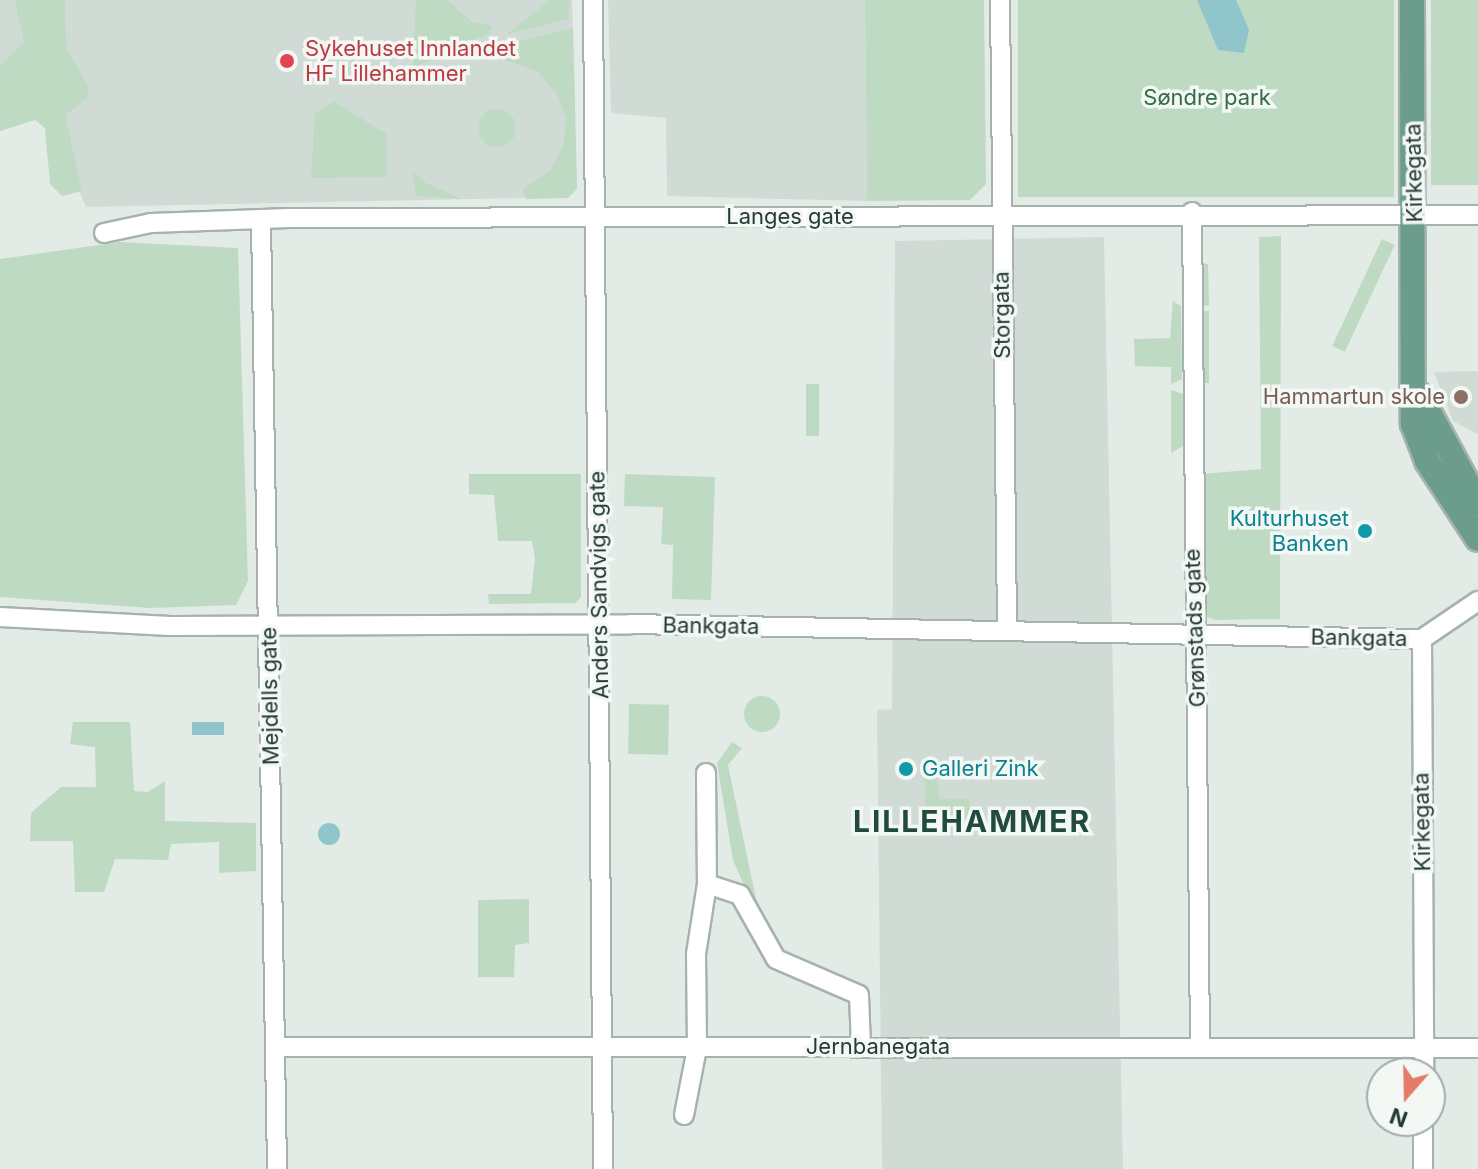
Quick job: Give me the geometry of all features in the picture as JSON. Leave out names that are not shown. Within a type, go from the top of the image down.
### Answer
[{"type":"main road","name":"Kirkegata","points":[[1412,0],[1419,394],[1416,437],[1478,539]]},
{"type":"main road","points":[[1419,394],[1478,503]]},
{"type":"street","name":"Anders Sandvigs gate","points":[[593,0],[605,1049],[603,1169]]},
{"type":"street","name":"Storgata","points":[[1000,0],[1007,630]]},
{"type":"street","name":"Langes gate","points":[[104,233],[151,223],[1192,212],[1478,215]]},
{"type":"street","name":"Grønstads gate","points":[[1192,212],[1200,1045]]},
{"type":"street","name":"Mejdells gate","points":[[261,222],[277,1169]]},
{"type":"street","points":[[1422,639],[1478,601]]},
{"type":"street","name":"Bankgata","points":[[0,617],[269,625],[600,624],[1422,639]]},
{"type":"street","name":"Kirkegata","points":[[1422,639],[1423,1057]]},
{"type":"street","points":[[684,1115],[697,1048],[696,954],[707,884],[706,773]]},
{"type":"street","points":[[707,884],[740,895],[776,959],[859,995],[861,1046]]},
{"type":"street","name":"Jernbanegata","points":[[277,1047],[605,1049],[1200,1045],[1478,1048]]},
{"type":"street","points":[[1423,1137],[1423,1169]]},
{"type":"shaded area","name":"Sykehuset Innlandet HF Lillehammer","points":[[0,0],[572,0],[577,187],[568,197],[86,207],[44,105],[0,104]]},
{"type":"shaded area","points":[[608,0],[865,0],[867,201],[667,196],[666,118],[611,113]]},
{"type":"shaded area","points":[[1104,237],[1123,1169],[882,1169],[877,710],[892,709],[895,241]]},
{"type":"shaded area","name":"Hammartun skole","points":[[1478,371],[1478,434],[1453,421],[1434,372]]},
{"type":"green space","points":[[15,0],[65,0],[66,47],[89,88],[87,99],[65,115],[82,191],[62,196],[50,184],[45,128],[35,120],[0,131],[0,66],[24,42]]},
{"type":"green space","points":[[416,0],[447,0],[472,22],[492,26],[490,33],[413,68]]},
{"type":"green space","points":[[550,0],[569,0],[569,19],[507,34]]},
{"type":"green space","points":[[865,0],[984,0],[986,184],[970,200],[867,201]]},
{"type":"green space","name":"Søndre park","points":[[1018,0],[1394,0],[1394,197],[1018,197]]},
{"type":"green space","points":[[1431,0],[1478,0],[1478,185],[1431,185]]},
{"type":"green space","points":[[573,28],[577,189],[568,198],[526,199],[522,189],[550,171],[563,146],[566,120],[558,96],[538,72],[505,60],[505,45]]},
{"type":"green space","points":[[334,101],[386,134],[386,177],[311,178],[315,113]]},
{"type":"green space","points":[[497,109],[511,114],[516,128],[511,142],[497,147],[483,142],[478,128],[483,114]]},
{"type":"green space","points":[[413,171],[424,182],[461,199],[416,196]]},
{"type":"green space","points":[[1281,236],[1280,619],[1215,620],[1203,615],[1202,474],[1261,469],[1259,237]]},
{"type":"green space","points":[[1382,239],[1395,245],[1345,352],[1332,346]]},
{"type":"green space","points":[[120,242],[238,248],[248,581],[236,605],[149,608],[0,597],[0,259]]},
{"type":"green space","points":[[1201,264],[1208,264],[1209,306],[1201,305]]},
{"type":"green space","points":[[1173,301],[1181,306],[1182,379],[1171,384],[1171,367],[1135,366],[1134,339],[1170,338]]},
{"type":"green space","points":[[1201,311],[1209,311],[1209,383],[1201,383]]},
{"type":"green space","points":[[806,384],[819,384],[819,436],[806,436]]},
{"type":"green space","points":[[1171,390],[1183,394],[1183,446],[1171,453]]},
{"type":"green space","points":[[469,474],[581,474],[581,597],[575,603],[489,604],[488,594],[531,594],[535,559],[532,541],[498,541],[494,495],[469,494]]},
{"type":"green space","points":[[625,474],[715,477],[711,600],[672,599],[673,545],[661,544],[663,507],[624,506]]},
{"type":"green space","points":[[762,696],[775,701],[780,714],[775,727],[762,732],[749,727],[744,714],[749,701]]},
{"type":"green space","points":[[629,704],[669,705],[668,755],[628,754]]},
{"type":"green space","points":[[73,722],[130,722],[134,791],[148,792],[165,781],[165,821],[256,823],[256,871],[219,873],[219,842],[171,844],[168,860],[115,859],[104,892],[75,892],[73,841],[30,841],[31,813],[61,787],[96,787],[95,747],[70,744]]},
{"type":"green space","points":[[732,742],[742,748],[728,765],[761,923],[733,860],[717,763]]},
{"type":"green space","points":[[924,768],[934,768],[940,799],[969,799],[972,819],[926,819]]},
{"type":"green space","points":[[529,899],[529,943],[515,945],[514,977],[478,977],[478,900]]},
{"type":"water","points":[[1197,0],[1236,0],[1249,30],[1244,53],[1218,50]]},
{"type":"water","points":[[192,722],[224,722],[224,735],[192,735]]},
{"type":"water","points":[[325,823],[333,823],[340,834],[333,845],[325,845],[318,838],[318,830]]},
{"type":"place","name":"Sykehuset Innlandet HF Lillehammer","points":[[287,61]]},
{"type":"place","name":"Hammartun skole","points":[[1461,397]]},
{"type":"place","name":"Kulturhuset Banken","points":[[1365,531]]},
{"type":"place","name":"Galleri Zink","points":[[906,769]]},
{"type":"district","name":"LILLEHAMMER","points":[[972,821]]}]
